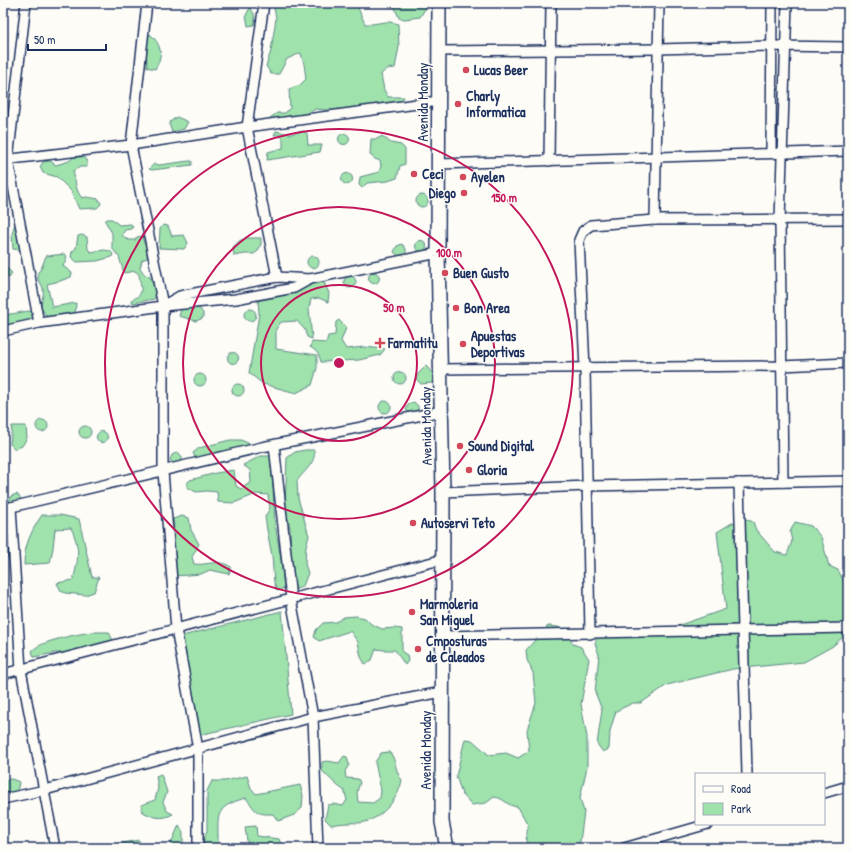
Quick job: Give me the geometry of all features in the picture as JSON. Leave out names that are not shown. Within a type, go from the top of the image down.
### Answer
[{"type":"main road","name":"Avenida Monday","points":[[439,3],[440,164],[438,253],[444,559],[442,822],[447,848]]},
{"type":"street","points":[[26,3],[5,160],[39,323]]},
{"type":"street","points":[[147,3],[131,145],[163,306],[163,472],[176,629],[198,749],[198,848]]},
{"type":"street","points":[[264,3],[247,127],[277,277]]},
{"type":"street","points":[[549,161],[551,3]]},
{"type":"street","points":[[655,220],[659,3]]},
{"type":"street","points":[[771,153],[772,3]]},
{"type":"street","points":[[783,482],[780,220],[787,47],[787,3]]},
{"type":"street","points":[[439,51],[658,49],[772,46],[848,47]]},
{"type":"street","points":[[5,160],[131,145],[247,127],[439,101]]},
{"type":"street","points":[[440,164],[848,151]]},
{"type":"street","points":[[590,634],[585,368],[579,240],[583,231],[591,225],[655,220],[848,219]]},
{"type":"street","points":[[163,306],[180,296],[277,277],[310,279],[438,253]]},
{"type":"street","points":[[3,331],[39,323],[163,306],[236,299],[294,288],[310,279]]},
{"type":"street","points":[[441,370],[781,366],[848,363]]},
{"type":"street","points":[[55,848],[21,670],[7,508],[274,445],[442,411]]},
{"type":"street","points":[[274,445],[291,599],[313,718],[318,848]]},
{"type":"street","points":[[443,492],[588,486],[848,481]]},
{"type":"street","points":[[739,483],[747,773]]},
{"type":"street","points":[[3,674],[444,559]]},
{"type":"street","points":[[443,636],[848,628]]},
{"type":"street","points":[[3,799],[45,790],[313,718],[442,692]]},
{"type":"street","points":[[825,793],[848,786]]},
{"type":"street","points":[[624,848],[704,825]]},
{"type":"green space","points":[[273,3],[356,3],[365,24],[390,22],[398,24],[399,47],[395,68],[387,69],[381,74],[384,90],[388,97],[404,97],[400,104],[336,111],[316,109],[294,119],[275,122],[270,118],[277,113],[285,113],[290,108],[289,89],[300,85],[306,79],[301,53],[287,59],[279,74],[271,74],[266,66],[271,51],[276,18]]},
{"type":"green space","points":[[393,3],[429,3],[420,17],[405,19],[399,18]]},
{"type":"green space","points":[[250,8],[255,16],[255,21],[254,25],[248,26],[246,15]]},
{"type":"green space","points":[[150,34],[157,42],[160,50],[160,59],[155,69],[147,67],[146,42]]},
{"type":"green space","points":[[177,117],[188,122],[184,129],[172,132],[169,124]]},
{"type":"green space","points":[[276,131],[290,134],[303,131],[307,133],[308,145],[322,145],[320,152],[267,160],[268,152],[283,148],[283,140],[281,135],[274,135]]},
{"type":"green space","points":[[344,133],[348,135],[350,139],[348,143],[344,145],[340,143],[338,139],[340,135]]},
{"type":"green space","points":[[382,136],[391,143],[401,145],[405,149],[405,164],[400,166],[397,178],[388,181],[367,183],[362,188],[359,185],[360,177],[379,172],[381,166],[380,161],[370,155],[371,139],[377,139]]},
{"type":"green space","points":[[74,157],[85,157],[87,161],[87,167],[80,167],[73,171],[78,192],[82,198],[86,197],[99,199],[101,204],[97,208],[79,209],[71,191],[57,177],[43,173],[40,167],[43,162],[50,161],[56,165],[69,161]]},
{"type":"green space","points":[[192,161],[192,165],[152,170],[149,169],[154,164],[159,165]]},
{"type":"green space","points":[[347,173],[351,175],[353,179],[351,183],[347,185],[343,183],[341,179],[343,175]]},
{"type":"green space","points":[[422,195],[426,197],[428,201],[426,205],[422,207],[418,205],[416,201],[418,197]]},
{"type":"green space","points":[[107,219],[112,219],[119,225],[131,224],[133,227],[125,230],[122,235],[128,240],[135,240],[137,237],[142,236],[144,243],[148,248],[147,258],[142,260],[140,268],[145,275],[149,276],[157,293],[154,299],[133,303],[131,300],[139,296],[141,290],[139,274],[135,271],[124,273],[119,257],[112,248],[112,233],[105,221]]},
{"type":"green space","points":[[15,223],[20,236],[20,250],[13,249],[12,234]]},
{"type":"green space","points":[[163,225],[168,226],[172,236],[184,235],[188,243],[184,249],[159,248],[160,229]]},
{"type":"green space","points":[[82,235],[87,237],[88,249],[91,252],[104,250],[110,251],[113,254],[112,257],[97,261],[77,262],[71,257],[72,252],[76,248],[78,236]]},
{"type":"green space","points":[[246,238],[261,238],[261,244],[258,251],[254,254],[234,256],[233,247],[239,241]]},
{"type":"green space","points":[[421,240],[425,242],[427,246],[425,250],[421,252],[417,250],[415,246],[417,242]]},
{"type":"green space","points":[[402,244],[406,249],[406,254],[400,257],[394,252],[397,246]]},
{"type":"green space","points":[[65,254],[67,258],[63,266],[72,273],[71,277],[47,284],[52,307],[76,303],[75,314],[48,317],[44,312],[41,303],[43,290],[42,285],[38,280],[38,272],[41,269],[46,256]]},
{"type":"green space","points":[[313,256],[317,258],[319,262],[317,266],[313,268],[309,266],[307,262],[309,258]]},
{"type":"green space","points":[[4,266],[12,273],[10,277],[3,278]]},
{"type":"green space","points":[[374,272],[378,274],[380,278],[378,282],[374,284],[370,282],[368,278],[370,274]]},
{"type":"green space","points":[[350,276],[354,278],[356,282],[354,286],[350,288],[346,286],[344,282],[346,278]]},
{"type":"green space","points":[[324,282],[329,293],[328,302],[319,298],[311,299],[309,308],[312,339],[307,337],[305,330],[297,321],[281,322],[276,329],[276,349],[317,355],[317,368],[312,385],[296,393],[263,384],[249,373],[259,314],[258,300],[291,288]]},
{"type":"green space","points":[[183,304],[199,308],[203,313],[203,318],[196,321],[179,316]]},
{"type":"green space","points":[[250,309],[254,311],[256,315],[254,319],[250,321],[246,319],[244,315],[246,311]]},
{"type":"green space","points":[[29,311],[33,313],[33,318],[3,328],[3,314]]},
{"type":"green space","points":[[339,320],[346,328],[341,341],[346,349],[364,347],[385,349],[380,355],[359,360],[321,362],[317,353],[310,347],[312,342],[326,343],[328,336],[335,335],[336,322]]},
{"type":"green space","points":[[233,352],[237,354],[239,358],[237,362],[233,364],[229,362],[227,358],[229,354]]},
{"type":"green space","points":[[426,366],[434,375],[432,383],[421,384],[416,379],[418,374]]},
{"type":"green space","points":[[400,372],[404,374],[406,378],[404,382],[400,384],[396,382],[394,378],[396,374]]},
{"type":"green space","points":[[200,374],[204,376],[206,380],[204,384],[200,386],[196,384],[194,380],[196,376]]},
{"type":"green space","points":[[238,384],[242,386],[244,390],[242,394],[238,396],[234,394],[232,390],[234,386]]},
{"type":"green space","points":[[385,401],[389,403],[391,407],[389,411],[385,413],[381,411],[379,407],[381,403]]},
{"type":"green space","points":[[414,402],[418,406],[418,412],[412,415],[406,410],[408,404]]},
{"type":"green space","points":[[42,420],[46,422],[48,426],[46,430],[42,432],[38,430],[36,426],[38,422]]},
{"type":"green space","points":[[12,426],[26,426],[27,438],[22,446],[15,449],[10,444]]},
{"type":"green space","points":[[85,426],[89,428],[91,432],[89,436],[85,438],[81,436],[79,432],[81,428]]},
{"type":"green space","points":[[102,431],[106,433],[108,437],[106,441],[102,443],[98,441],[96,437],[98,433]]},
{"type":"green space","points":[[230,440],[241,440],[250,444],[246,449],[196,459],[193,453],[199,448]]},
{"type":"green space","points":[[314,450],[314,458],[312,462],[297,481],[298,498],[309,536],[306,546],[305,564],[308,573],[303,586],[295,590],[290,528],[285,506],[287,458],[295,452]]},
{"type":"green space","points":[[178,452],[182,457],[182,462],[175,465],[170,460],[172,455]]},
{"type":"green space","points":[[261,456],[271,456],[275,524],[284,588],[277,591],[274,583],[272,556],[265,517],[270,508],[268,495],[256,494],[234,503],[218,502],[217,492],[196,492],[187,487],[187,483],[190,480],[234,470],[236,486],[241,489],[251,482],[250,470],[243,465]]},
{"type":"green space","points":[[17,494],[21,499],[21,504],[14,507],[9,502],[11,496]]},
{"type":"green space","points":[[42,515],[60,515],[79,519],[92,577],[99,577],[94,592],[85,595],[65,593],[61,591],[57,583],[73,580],[75,573],[78,553],[76,541],[71,528],[55,529],[50,563],[24,565],[25,551],[29,539]]},
{"type":"green space","points":[[182,516],[189,518],[191,530],[199,544],[192,557],[194,564],[226,564],[231,567],[229,574],[210,570],[201,574],[175,576],[172,540],[174,526],[173,519]]},
{"type":"green space","points":[[746,519],[753,522],[756,530],[775,552],[787,555],[792,541],[790,532],[795,522],[811,526],[821,537],[829,566],[838,570],[848,589],[847,633],[833,646],[804,662],[733,669],[667,685],[641,703],[633,703],[616,711],[610,731],[609,749],[603,752],[597,744],[602,710],[595,692],[599,655],[595,643],[597,637],[651,635],[726,609],[717,532],[732,523]]},
{"type":"green space","points":[[3,527],[6,528],[10,548],[7,558],[3,558]]},
{"type":"green space","points":[[282,611],[291,714],[199,735],[182,636]]},
{"type":"green space","points":[[356,616],[365,618],[371,624],[382,629],[402,629],[402,652],[407,655],[408,661],[405,665],[395,650],[376,649],[372,660],[365,664],[361,657],[358,642],[350,631],[319,641],[314,637],[316,630],[323,623],[336,622],[344,617]]},
{"type":"green space","points":[[548,626],[558,627],[567,632],[573,644],[581,647],[589,659],[581,704],[587,737],[587,767],[580,798],[584,812],[580,842],[573,848],[537,848],[526,842],[528,825],[518,807],[494,797],[486,803],[472,805],[462,794],[456,776],[465,739],[472,740],[489,755],[506,753],[518,758],[529,751],[527,730],[536,703],[533,673],[527,660],[526,650]]},
{"type":"green space","points":[[92,632],[109,632],[113,641],[86,653],[55,653],[34,657],[32,651],[36,647],[60,638]]},
{"type":"green space","points":[[389,752],[392,755],[399,776],[402,780],[394,800],[378,816],[365,822],[331,825],[325,819],[328,805],[333,804],[343,806],[347,800],[344,790],[322,771],[322,762],[327,761],[339,763],[344,756],[347,757],[349,765],[345,771],[346,778],[358,779],[360,782],[357,792],[358,802],[373,803],[380,798],[381,791],[375,762],[381,753]]},
{"type":"green space","points":[[161,774],[167,792],[163,802],[167,811],[173,814],[158,818],[143,812],[141,805],[155,800],[158,788],[156,776]]},
{"type":"green space","points":[[247,776],[251,788],[256,794],[300,785],[303,795],[302,808],[294,815],[278,821],[273,814],[263,814],[257,811],[246,798],[227,805],[219,815],[218,848],[204,848],[203,842],[207,830],[207,791],[212,781],[225,781]]},
{"type":"green space","points":[[12,779],[19,782],[17,792],[3,796],[3,780]]},
{"type":"green space","points":[[179,825],[183,832],[183,848],[169,848]]},
{"type":"green space","points":[[256,826],[257,836],[279,839],[282,847],[304,848],[248,848],[245,827]]},
{"type":"green space","points":[[139,840],[140,848],[113,848],[117,844]]},
{"type":"place","name":"Lucas Beer","points":[[466,70]]},
{"type":"place","name":"Charly Informatica","points":[[458,104]]},
{"type":"place","name":"Ceci","points":[[414,174]]},
{"type":"place","name":"Ayelen","points":[[463,177]]},
{"type":"place","name":"Diego","points":[[464,193]]},
{"type":"place","name":"Buen Gusto","points":[[445,273]]},
{"type":"place","name":"Bon Area","points":[[456,308]]},
{"type":"place","name":"Farmatitu","points":[[380,343]]},
{"type":"place","name":"Apuestas Deportivas","points":[[463,344]]},
{"type":"place","name":"Sound Digital","points":[[460,446]]},
{"type":"place","name":"Gloria","points":[[469,470]]},
{"type":"place","name":"Autoservi Teto","points":[[413,523]]},
{"type":"place","name":"Marmoleria San Miguel","points":[[412,612]]},
{"type":"place","name":"Cmposturas de Caleados","points":[[418,649]]}]
